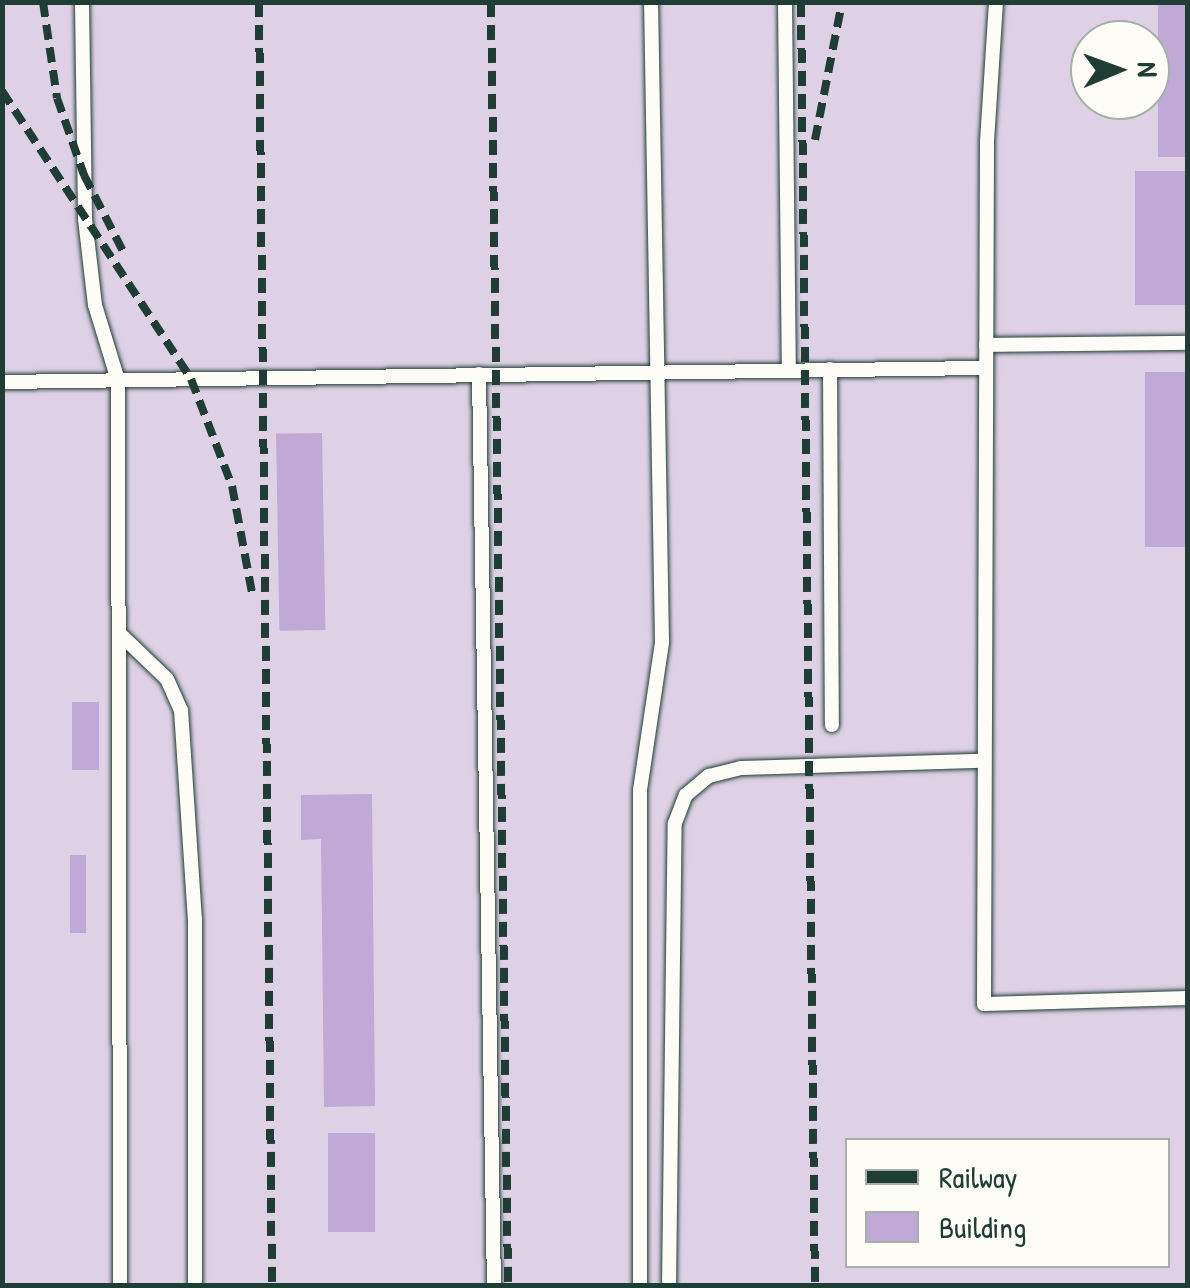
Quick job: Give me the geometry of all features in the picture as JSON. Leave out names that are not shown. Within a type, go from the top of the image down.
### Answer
[{"type":"lane","points":[[82,2],[86,219],[95,304],[118,380],[120,1286]]},
{"type":"lane","points":[[640,1286],[640,790],[662,642],[650,2]]},
{"type":"lane","points":[[785,2],[789,370]]},
{"type":"lane","points":[[996,2],[987,142],[984,1004],[1188,998]]},
{"type":"lane","points":[[986,345],[1188,343]]},
{"type":"lane","points":[[2,382],[986,368]]},
{"type":"lane","points":[[830,369],[832,726]]},
{"type":"lane","points":[[479,374],[494,1286]]},
{"type":"lane","points":[[118,633],[167,680],[181,710],[195,919],[195,1286]]},
{"type":"lane","points":[[669,1286],[676,823],[686,795],[709,776],[741,768],[983,761]]},
{"type":"shaded area","points":[[3,3],[1187,3],[1187,1285],[3,1285]]},
{"type":"building","points":[[1158,2],[1188,2],[1188,157],[1158,157],[1158,120],[1170,120],[1170,20],[1158,20]]},
{"type":"building","points":[[1135,171],[1188,171],[1188,305],[1135,305]]},
{"type":"building","points":[[1145,372],[1188,372],[1188,547],[1145,547]]},
{"type":"building","points":[[322,433],[325,630],[279,631],[276,434]]},
{"type":"building","points":[[72,702],[99,702],[99,770],[72,770]]},
{"type":"building","points":[[372,794],[375,1106],[324,1107],[321,839],[301,840],[301,795]]},
{"type":"building","points":[[70,855],[86,855],[86,933],[70,933]]},
{"type":"building","points":[[328,1133],[375,1133],[375,1232],[328,1232]]},
{"type":"railway","points":[[43,2],[57,98],[84,175],[125,255]]},
{"type":"railway","points":[[259,2],[272,1286]]},
{"type":"railway","points":[[491,2],[508,1286]]},
{"type":"railway","points":[[801,2],[815,1286]]},
{"type":"railway","points":[[815,140],[842,2]]},
{"type":"railway","points":[[2,91],[191,379],[232,486],[253,598]]}]
